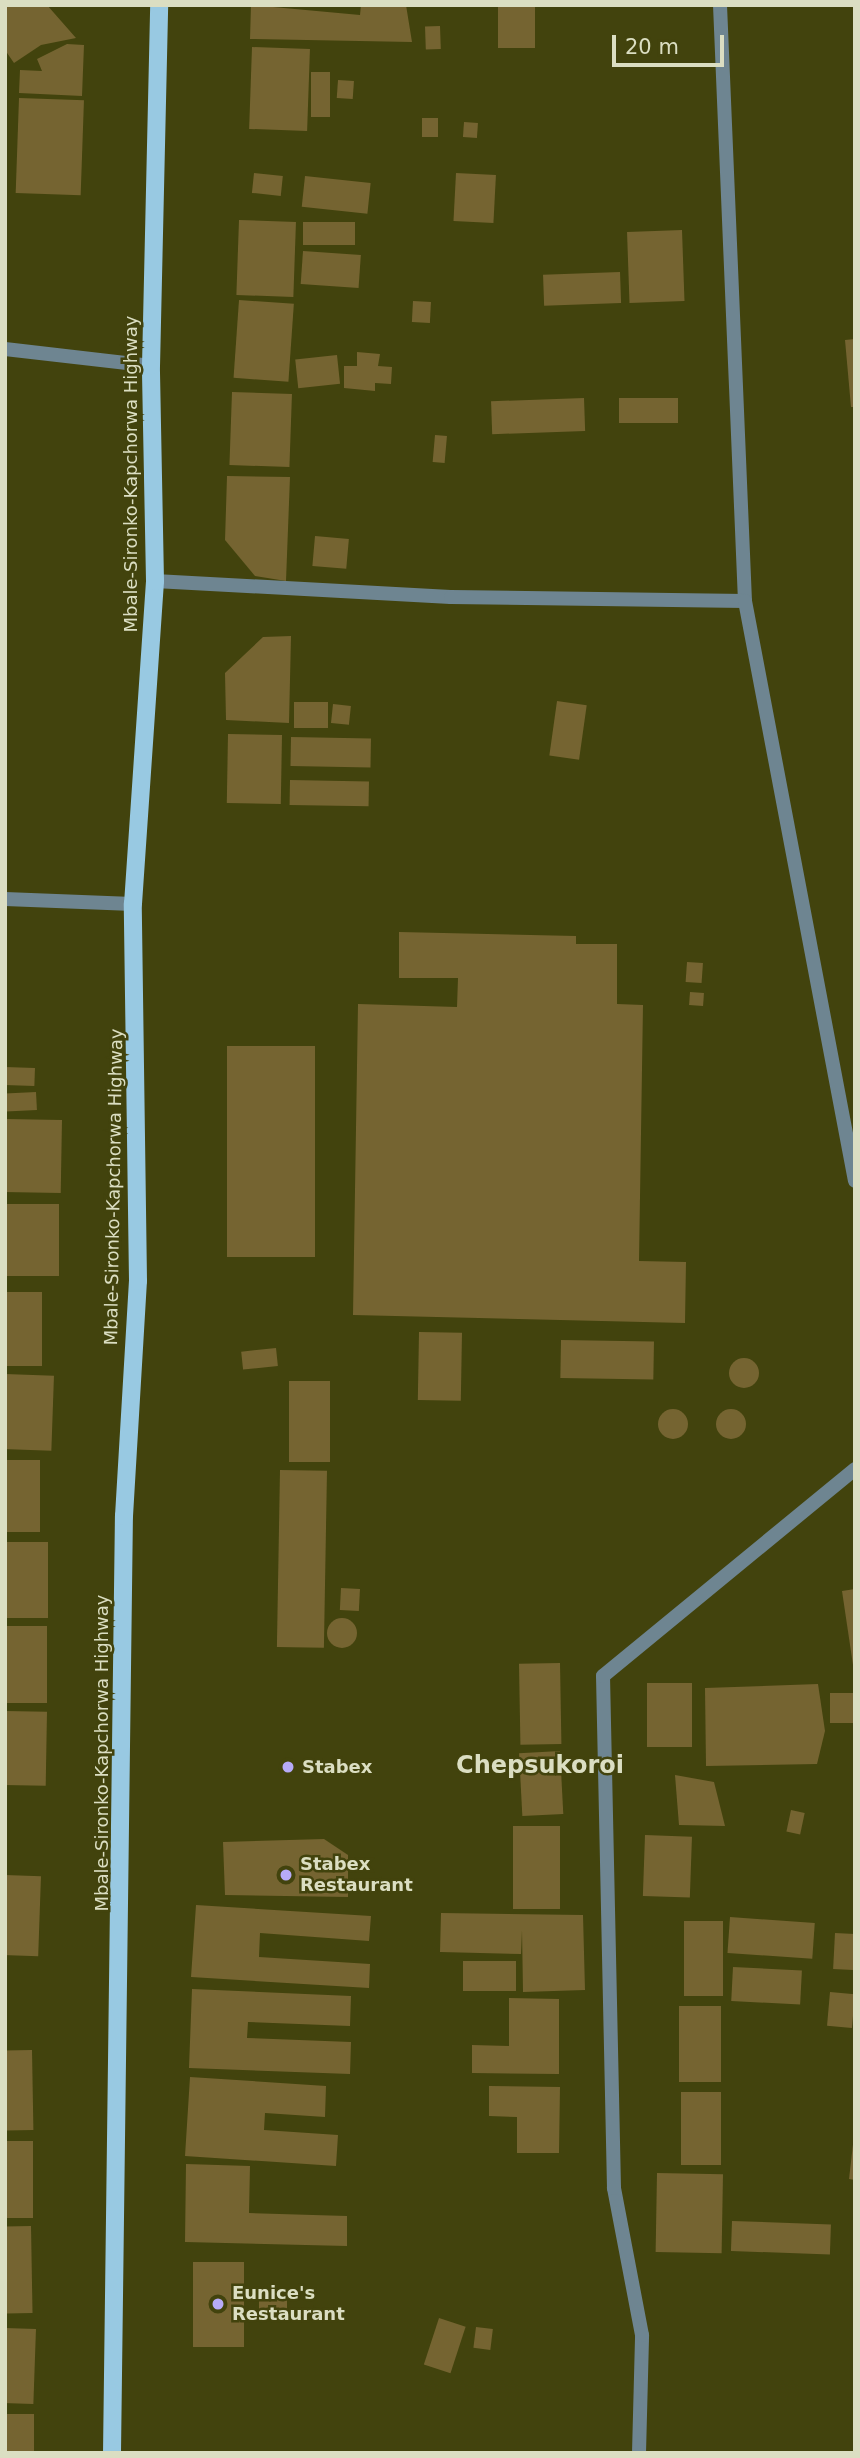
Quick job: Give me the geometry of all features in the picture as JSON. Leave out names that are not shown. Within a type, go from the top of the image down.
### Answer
[{"type":"main road","name":"Mbale-Sironko-Kapchorwa Highway","points":[[112,2453],[124,1516],[138,1281],[133,904],[155,581],[151,366],[159,5]]},
{"type":"street","points":[[720,5],[745,601],[855,1181]]},
{"type":"street","points":[[5,349],[151,366]]},
{"type":"street","points":[[155,581],[451,597],[745,601]]},
{"type":"street","points":[[5,899],[133,904]]},
{"type":"street","points":[[639,2453],[642,2335],[614,2188],[603,1676],[855,1469]]},
{"type":"building","points":[[5,5],[47,5],[76,38],[41,45],[14,63],[5,50]]},
{"type":"building","points":[[251,5],[360,15],[361,5],[406,5],[412,42],[250,39]]},
{"type":"building","points":[[498,5],[535,5],[535,48],[498,48]]},
{"type":"building","points":[[440,26],[441,49],[426,50],[425,27]]},
{"type":"building","points":[[67,44],[84,45],[82,96],[19,93],[20,70],[42,71],[37,59]]},
{"type":"building","points":[[252,47],[310,49],[307,131],[249,129]]},
{"type":"building","points":[[311,72],[330,72],[330,117],[311,117]]},
{"type":"building","points":[[338,80],[354,81],[353,99],[337,98]]},
{"type":"building","points":[[19,98],[84,100],[81,195],[16,193]]},
{"type":"building","points":[[422,118],[438,118],[438,137],[422,137]]},
{"type":"building","points":[[464,122],[478,123],[477,138],[463,137]]},
{"type":"building","points":[[254,173],[283,176],[281,196],[252,193]]},
{"type":"building","points":[[456,173],[496,175],[493,223],[453,221]]},
{"type":"building","points":[[305,176],[371,183],[367,214],[302,207]]},
{"type":"building","points":[[239,220],[296,222],[293,297],[236,295]]},
{"type":"building","points":[[303,222],[355,222],[355,245],[303,245]]},
{"type":"building","points":[[682,230],[684,301],[630,303],[627,232]]},
{"type":"building","points":[[303,251],[361,255],[359,288],[301,284]]},
{"type":"building","points":[[620,272],[621,303],[544,306],[543,275]]},
{"type":"building","points":[[239,300],[294,304],[288,382],[234,378]]},
{"type":"building","points":[[413,301],[431,302],[430,323],[412,322]]},
{"type":"building","points":[[855,339],[855,407],[851,407],[845,340]]},
{"type":"building","points":[[357,352],[380,354],[378,366],[392,367],[391,384],[375,383],[375,391],[344,388],[344,366],[357,366]]},
{"type":"building","points":[[337,355],[340,384],[298,388],[295,359]]},
{"type":"building","points":[[232,392],[292,394],[289,467],[229,465]]},
{"type":"building","points":[[584,398],[585,431],[492,434],[491,401]]},
{"type":"building","points":[[619,398],[678,398],[678,423],[619,423]]},
{"type":"building","points":[[435,435],[447,436],[445,463],[433,462]]},
{"type":"building","points":[[227,476],[290,477],[286,581],[255,576],[225,540]]},
{"type":"building","points":[[315,536],[349,539],[346,569],[312,566]]},
{"type":"building","points":[[291,636],[289,723],[226,720],[225,673],[263,637]]},
{"type":"building","points":[[557,701],[587,705],[579,760],[549,755]]},
{"type":"building","points":[[294,702],[328,702],[328,728],[294,728]]},
{"type":"building","points":[[333,704],[351,706],[349,725],[331,723]]},
{"type":"building","points":[[228,734],[282,735],[281,804],[227,803]]},
{"type":"building","points":[[291,737],[371,738],[370,767],[290,766]]},
{"type":"building","points":[[290,780],[369,781],[369,806],[290,805]]},
{"type":"building","points":[[399,932],[576,936],[576,944],[617,944],[617,1004],[643,1005],[639,1261],[686,1262],[685,1323],[353,1315],[358,1004],[457,1007],[458,978],[399,978]]},
{"type":"building","points":[[687,962],[703,963],[702,983],[686,982]]},
{"type":"building","points":[[690,992],[704,993],[703,1006],[689,1005]]},
{"type":"building","points":[[227,1046],[315,1046],[315,1257],[227,1257]]},
{"type":"building","points":[[5,1067],[35,1068],[34,1086],[5,1085]]},
{"type":"building","points":[[36,1092],[37,1110],[6,1112],[5,1094]]},
{"type":"building","points":[[5,1119],[62,1120],[61,1193],[5,1192]]},
{"type":"building","points":[[5,1204],[59,1204],[59,1276],[5,1276]]},
{"type":"building","points":[[5,1292],[42,1292],[42,1366],[5,1366]]},
{"type":"building","points":[[419,1332],[462,1333],[461,1401],[418,1400]]},
{"type":"building","points":[[561,1340],[654,1342],[653,1380],[560,1378]]},
{"type":"building","points":[[276,1348],[278,1366],[243,1370],[241,1352]]},
{"type":"building","points":[[744,1358],[755,1362],[759,1373],[755,1384],[744,1388],[733,1384],[729,1373],[733,1362]]},
{"type":"building","points":[[5,1374],[54,1376],[51,1451],[5,1449]]},
{"type":"building","points":[[289,1381],[330,1381],[330,1462],[289,1462]]},
{"type":"building","points":[[673,1409],[684,1413],[688,1424],[684,1435],[673,1439],[662,1435],[658,1424],[662,1413]]},
{"type":"building","points":[[731,1409],[737,1410],[745,1418],[745,1430],[737,1438],[731,1439],[725,1438],[717,1430],[716,1424],[717,1418],[725,1410]]},
{"type":"building","points":[[5,1460],[40,1460],[40,1532],[5,1532]]},
{"type":"building","points":[[280,1470],[327,1471],[324,1648],[277,1647]]},
{"type":"building","points":[[5,1542],[48,1542],[48,1618],[5,1618]]},
{"type":"building","points":[[341,1588],[360,1589],[359,1611],[340,1610]]},
{"type":"building","points":[[855,1589],[855,1664],[853,1665],[842,1591]]},
{"type":"building","points":[[342,1618],[353,1622],[357,1633],[353,1644],[342,1648],[331,1644],[327,1633],[331,1622]]},
{"type":"building","points":[[5,1626],[47,1626],[47,1703],[5,1703]]},
{"type":"building","points":[[560,1663],[561,1744],[520,1745],[519,1664]]},
{"type":"building","points":[[647,1683],[692,1683],[692,1747],[647,1747]]},
{"type":"building","points":[[818,1684],[825,1731],[817,1764],[706,1766],[705,1688]]},
{"type":"building","points":[[830,1693],[855,1693],[855,1723],[830,1723]]},
{"type":"building","points":[[5,1711],[47,1712],[46,1786],[5,1785]]},
{"type":"building","points":[[560,1751],[563,1814],[522,1816],[519,1753]]},
{"type":"building","points":[[675,1775],[714,1782],[725,1826],[679,1825]]},
{"type":"building","points":[[791,1810],[805,1813],[800,1834],[786,1832]]},
{"type":"building","points":[[513,1826],[560,1826],[560,1909],[513,1909]]},
{"type":"building","points":[[645,1835],[692,1837],[690,1898],[643,1896]]},
{"type":"building","name":"Stabex Restaurant","points":[[324,1839],[348,1855],[348,1897],[225,1895],[223,1842]]},
{"type":"building","points":[[5,1875],[41,1876],[38,1956],[5,1955]]},
{"type":"building","points":[[196,1905],[371,1916],[369,1941],[260,1933],[259,1957],[370,1964],[369,1988],[191,1977]]},
{"type":"building","points":[[441,1913],[583,1915],[585,1990],[523,1992],[522,1930],[521,1954],[440,1952]]},
{"type":"building","points":[[730,1917],[815,1923],[812,1959],[727,1953]]},
{"type":"building","points":[[684,1921],[723,1921],[723,1996],[684,1996]]},
{"type":"building","points":[[835,1933],[855,1934],[853,1970],[833,1969]]},
{"type":"building","points":[[463,1961],[516,1961],[516,1991],[463,1991]]},
{"type":"building","points":[[733,1967],[802,1971],[800,2005],[731,2001]]},
{"type":"building","points":[[192,1989],[351,1996],[350,2026],[248,2022],[247,2038],[351,2042],[350,2074],[189,2068]]},
{"type":"building","points":[[830,1992],[855,1994],[852,2028],[827,2026]]},
{"type":"building","points":[[509,1998],[559,1999],[559,2074],[472,2073],[472,2045],[509,2046]]},
{"type":"building","points":[[679,2006],[721,2006],[721,2082],[679,2082]]},
{"type":"building","points":[[5,2050],[32,2050],[33,2130],[6,2130]]},
{"type":"building","points":[[190,2077],[326,2086],[325,2117],[265,2113],[264,2130],[338,2135],[336,2166],[185,2156]]},
{"type":"building","points":[[489,2086],[560,2087],[559,2153],[517,2153],[517,2117],[489,2116]]},
{"type":"building","points":[[681,2092],[721,2092],[721,2165],[681,2165]]},
{"type":"building","points":[[855,2127],[855,2180],[849,2179]]},
{"type":"building","points":[[5,2141],[33,2141],[33,2218],[5,2218]]},
{"type":"building","points":[[186,2164],[250,2166],[249,2213],[347,2216],[347,2246],[185,2242]]},
{"type":"building","points":[[657,2173],[723,2174],[722,2253],[656,2252]]},
{"type":"building","points":[[732,2221],[831,2224],[830,2254],[731,2251]]},
{"type":"building","points":[[5,2226],[31,2226],[33,2313],[7,2313]]},
{"type":"building","name":"Eunice's Restaurant","points":[[193,2262],[244,2262],[244,2347],[193,2347]]},
{"type":"building","points":[[259,2296],[287,2296],[287,2318],[259,2318]]},
{"type":"building","points":[[439,2318],[466,2327],[450,2373],[424,2365]]},
{"type":"building","points":[[476,2327],[493,2329],[490,2350],[473,2348]]},
{"type":"building","points":[[5,2328],[36,2329],[33,2404],[5,2403]]},
{"type":"building","points":[[5,2414],[34,2414],[34,2453],[5,2453]]},
{"type":"place","name":"Stabex","points":[[288,1767]]},
{"type":"place","name":"Stabex Restaurant","points":[[286,1875]]},
{"type":"place","name":"Eunice's Restaurant","points":[[218,2304]]},
{"type":"district","name":"Chepsukoroi","points":[[540,1766]]}]
